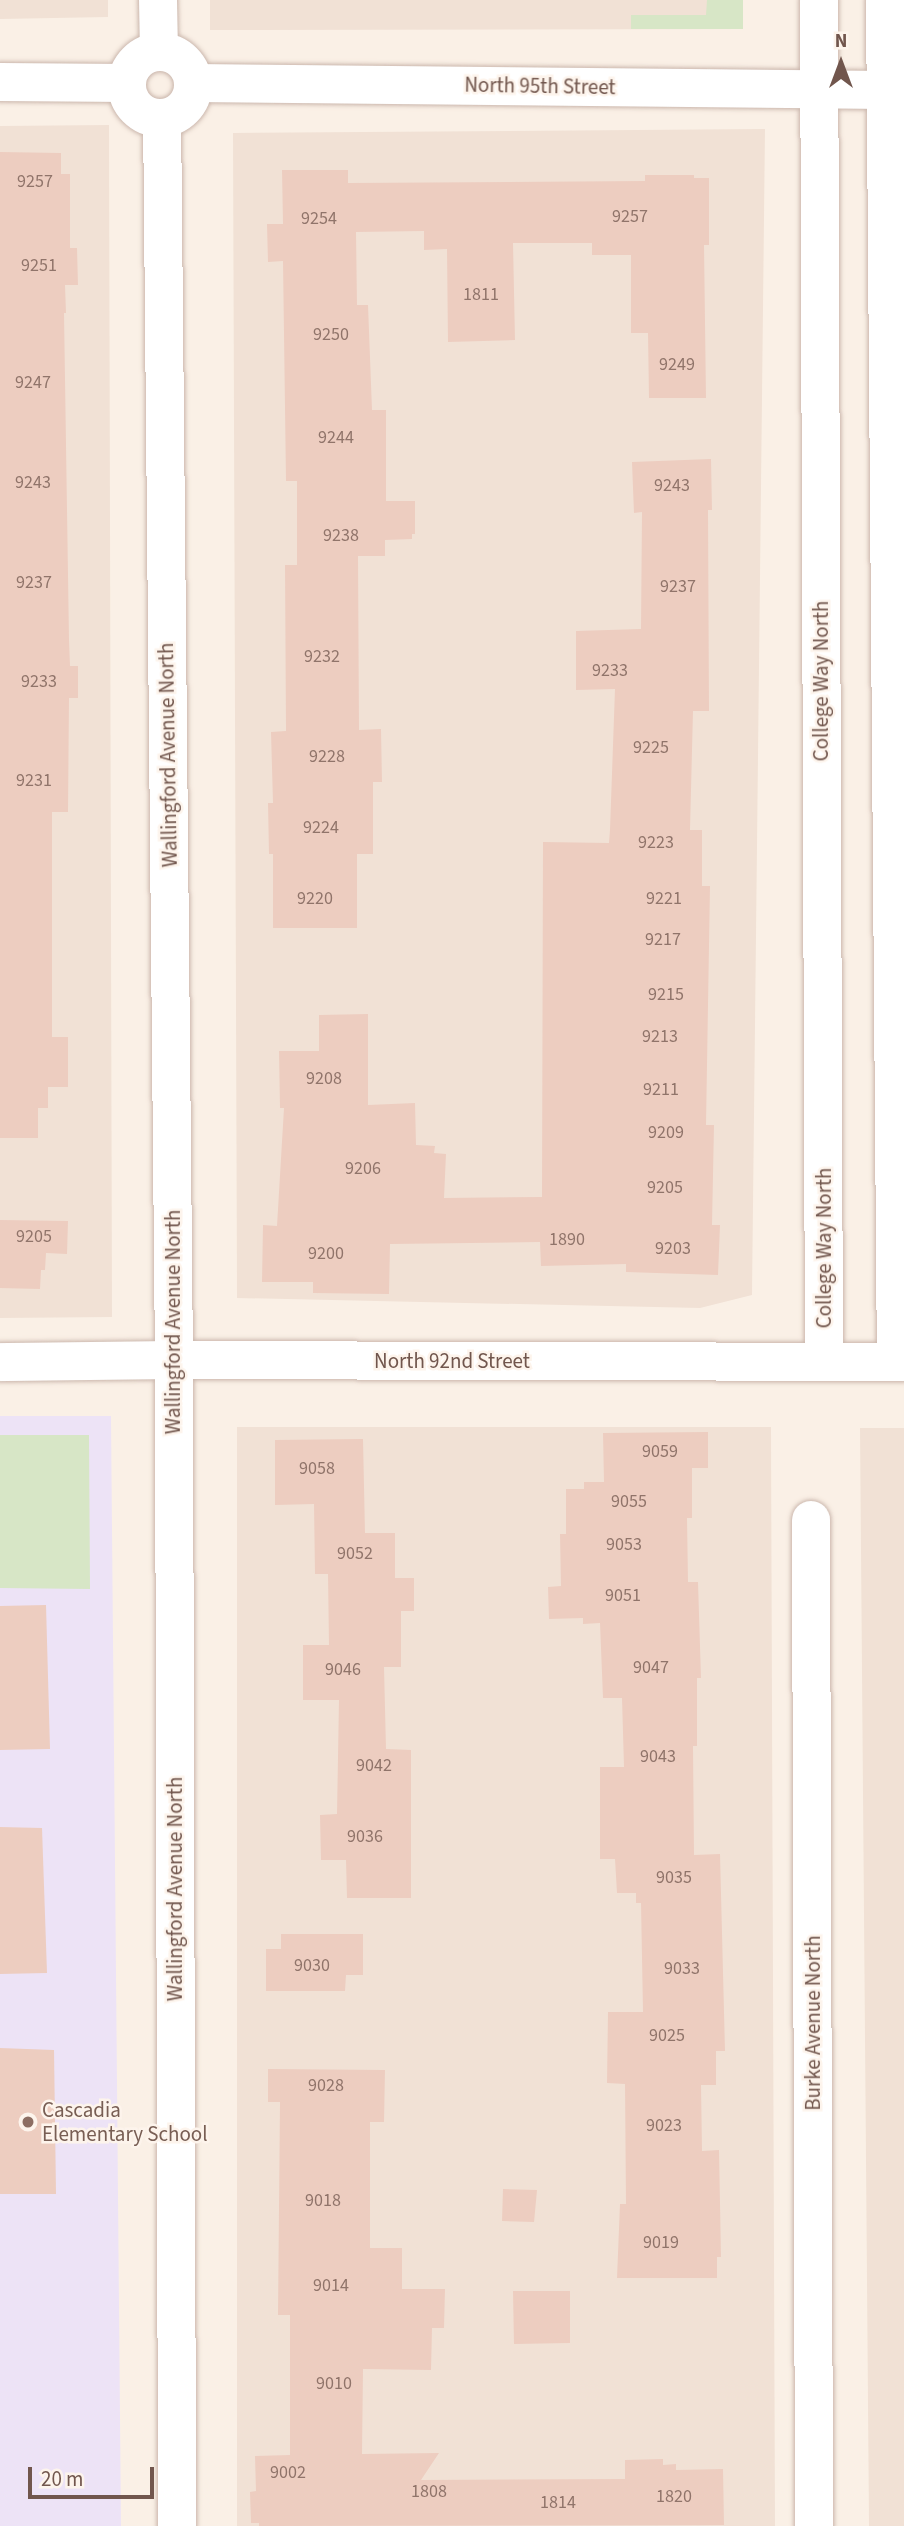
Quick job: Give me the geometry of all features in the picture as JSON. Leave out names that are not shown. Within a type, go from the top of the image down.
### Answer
[{"type":"street","points":[[158,0],[159,52]]},
{"type":"street","name":"College Way North","points":[[819,0],[824,1362]]},
{"type":"street","points":[[885,0],[900,1362]]},
{"type":"street","points":[[159,52],[180,59],[188,67],[193,83],[190,100],[183,109],[162,118],[144,114],[136,107],[130,99],[127,83],[131,69],[138,60],[159,52]]},
{"type":"street","points":[[0,82],[127,83]]},
{"type":"street","name":"North 95th Street","points":[[193,83],[887,90]]},
{"type":"street","name":"Wallingford Avenue North","points":[[162,118],[174,1360],[177,2526]]},
{"type":"street","name":"North 92nd Street","points":[[0,1362],[900,1362]]},
{"type":"street","name":"Burke Avenue North","points":[[811,1520],[814,2526]]},
{"type":"shaded area","points":[[0,0],[108,0],[108,17],[0,19]]},
{"type":"shaded area","points":[[210,0],[743,0],[743,29],[210,30]]},
{"type":"shaded area","points":[[109,125],[112,1317],[0,1318],[0,126]]},
{"type":"shaded area","points":[[765,129],[752,1295],[700,1308],[237,1298],[233,133]]},
{"type":"shaded area","points":[[0,1416],[111,1416],[121,2526],[0,2526]]},
{"type":"shaded area","points":[[237,1427],[771,1427],[775,2526],[237,2526]]},
{"type":"shaded area","points":[[860,1428],[904,1428],[904,2526],[869,2526]]},
{"type":"green space","points":[[707,0],[743,0],[743,29],[631,29],[631,15],[706,15]]},
{"type":"green space","points":[[0,1435],[89,1435],[90,1589],[0,1588]]},
{"type":"building","points":[[0,152],[61,153],[61,174],[70,174],[70,248],[77,248],[78,285],[65,285],[64,313],[69,640],[70,666],[78,666],[78,698],[69,698],[68,812],[52,812],[52,1037],[68,1037],[68,1087],[48,1087],[48,1108],[38,1108],[38,1138],[0,1138]]},
{"type":"building","points":[[282,170],[348,170],[348,183],[645,181],[645,175],[694,175],[694,178],[709,178],[709,245],[704,245],[706,398],[649,398],[648,333],[631,333],[631,255],[592,255],[592,243],[513,243],[515,340],[448,342],[447,249],[424,250],[424,231],[356,232],[357,305],[368,305],[372,410],[386,410],[386,501],[415,501],[415,534],[412,534],[412,539],[385,540],[385,556],[358,556],[359,730],[381,729],[382,782],[373,782],[373,854],[357,854],[357,928],[273,928],[273,854],[269,854],[268,803],[273,803],[271,732],[286,731],[285,565],[297,565],[297,481],[286,481],[283,261],[268,262],[267,224],[283,224]]},
{"type":"building","points":[[711,459],[712,510],[708,510],[709,711],[693,711],[690,830],[702,830],[702,886],[710,886],[706,1125],[714,1125],[712,1225],[720,1225],[718,1275],[626,1272],[626,1264],[541,1266],[540,1242],[390,1244],[389,1294],[313,1293],[313,1282],[262,1282],[263,1225],[277,1226],[284,1108],[280,1108],[279,1051],[319,1051],[319,1015],[368,1014],[368,1105],[415,1103],[416,1145],[435,1146],[434,1153],[446,1154],[444,1198],[542,1197],[543,842],[609,843],[610,830],[615,689],[576,690],[576,631],[641,629],[642,512],[634,513],[632,462]]},
{"type":"building","points":[[0,1220],[68,1221],[67,1254],[46,1253],[45,1270],[41,1270],[40,1289],[0,1288]]},
{"type":"building","points":[[708,1432],[708,1468],[692,1468],[692,1518],[687,1518],[688,1582],[698,1582],[701,1678],[697,1678],[697,1746],[693,1746],[694,1855],[720,1854],[725,2051],[716,2051],[716,2085],[701,2085],[702,2151],[719,2150],[721,2257],[717,2257],[717,2278],[617,2278],[620,2204],[626,2204],[625,2084],[607,2083],[608,2012],[643,2012],[641,1903],[636,1903],[636,1893],[617,1893],[615,1859],[600,1859],[600,1767],[624,1767],[622,1698],[603,1698],[600,1623],[583,1624],[583,1618],[549,1619],[548,1587],[561,1586],[560,1534],[566,1534],[566,1489],[584,1489],[584,1482],[604,1482],[603,1433]]},
{"type":"building","points":[[363,1439],[365,1533],[395,1533],[395,1578],[414,1578],[414,1611],[401,1611],[401,1667],[384,1667],[386,1749],[411,1750],[411,1898],[347,1898],[346,1860],[321,1860],[320,1815],[337,1814],[339,1700],[303,1700],[303,1645],[329,1645],[328,1574],[315,1574],[314,1504],[275,1505],[275,1440]]},
{"type":"building","points":[[46,1605],[50,1749],[0,1750],[0,1606]]},
{"type":"building","points":[[0,1827],[42,1828],[47,1973],[0,1974]]},
{"type":"building","points":[[281,1934],[363,1934],[363,1975],[346,1975],[345,1991],[266,1991],[266,1949],[281,1949]]},
{"type":"building","name":"Cascadia Elementary School","points":[[0,2048],[54,2050],[56,2194],[0,2194]]},
{"type":"building","points":[[268,2069],[385,2070],[384,2122],[370,2122],[370,2248],[402,2248],[402,2289],[445,2289],[444,2328],[432,2328],[431,2370],[363,2369],[362,2454],[439,2453],[421,2480],[625,2479],[625,2460],[663,2459],[663,2465],[676,2464],[676,2470],[723,2469],[724,2525],[259,2526],[259,2523],[251,2523],[250,2492],[256,2491],[255,2456],[290,2455],[290,2315],[278,2315],[280,2102],[268,2102]]},
{"type":"building","points":[[503,2189],[537,2190],[534,2222],[502,2221]]},
{"type":"building","points":[[513,2291],[570,2291],[570,2343],[514,2344]]},
{"type":"place","name":"Cascadia Elementary School","points":[[28,2122]]}]
